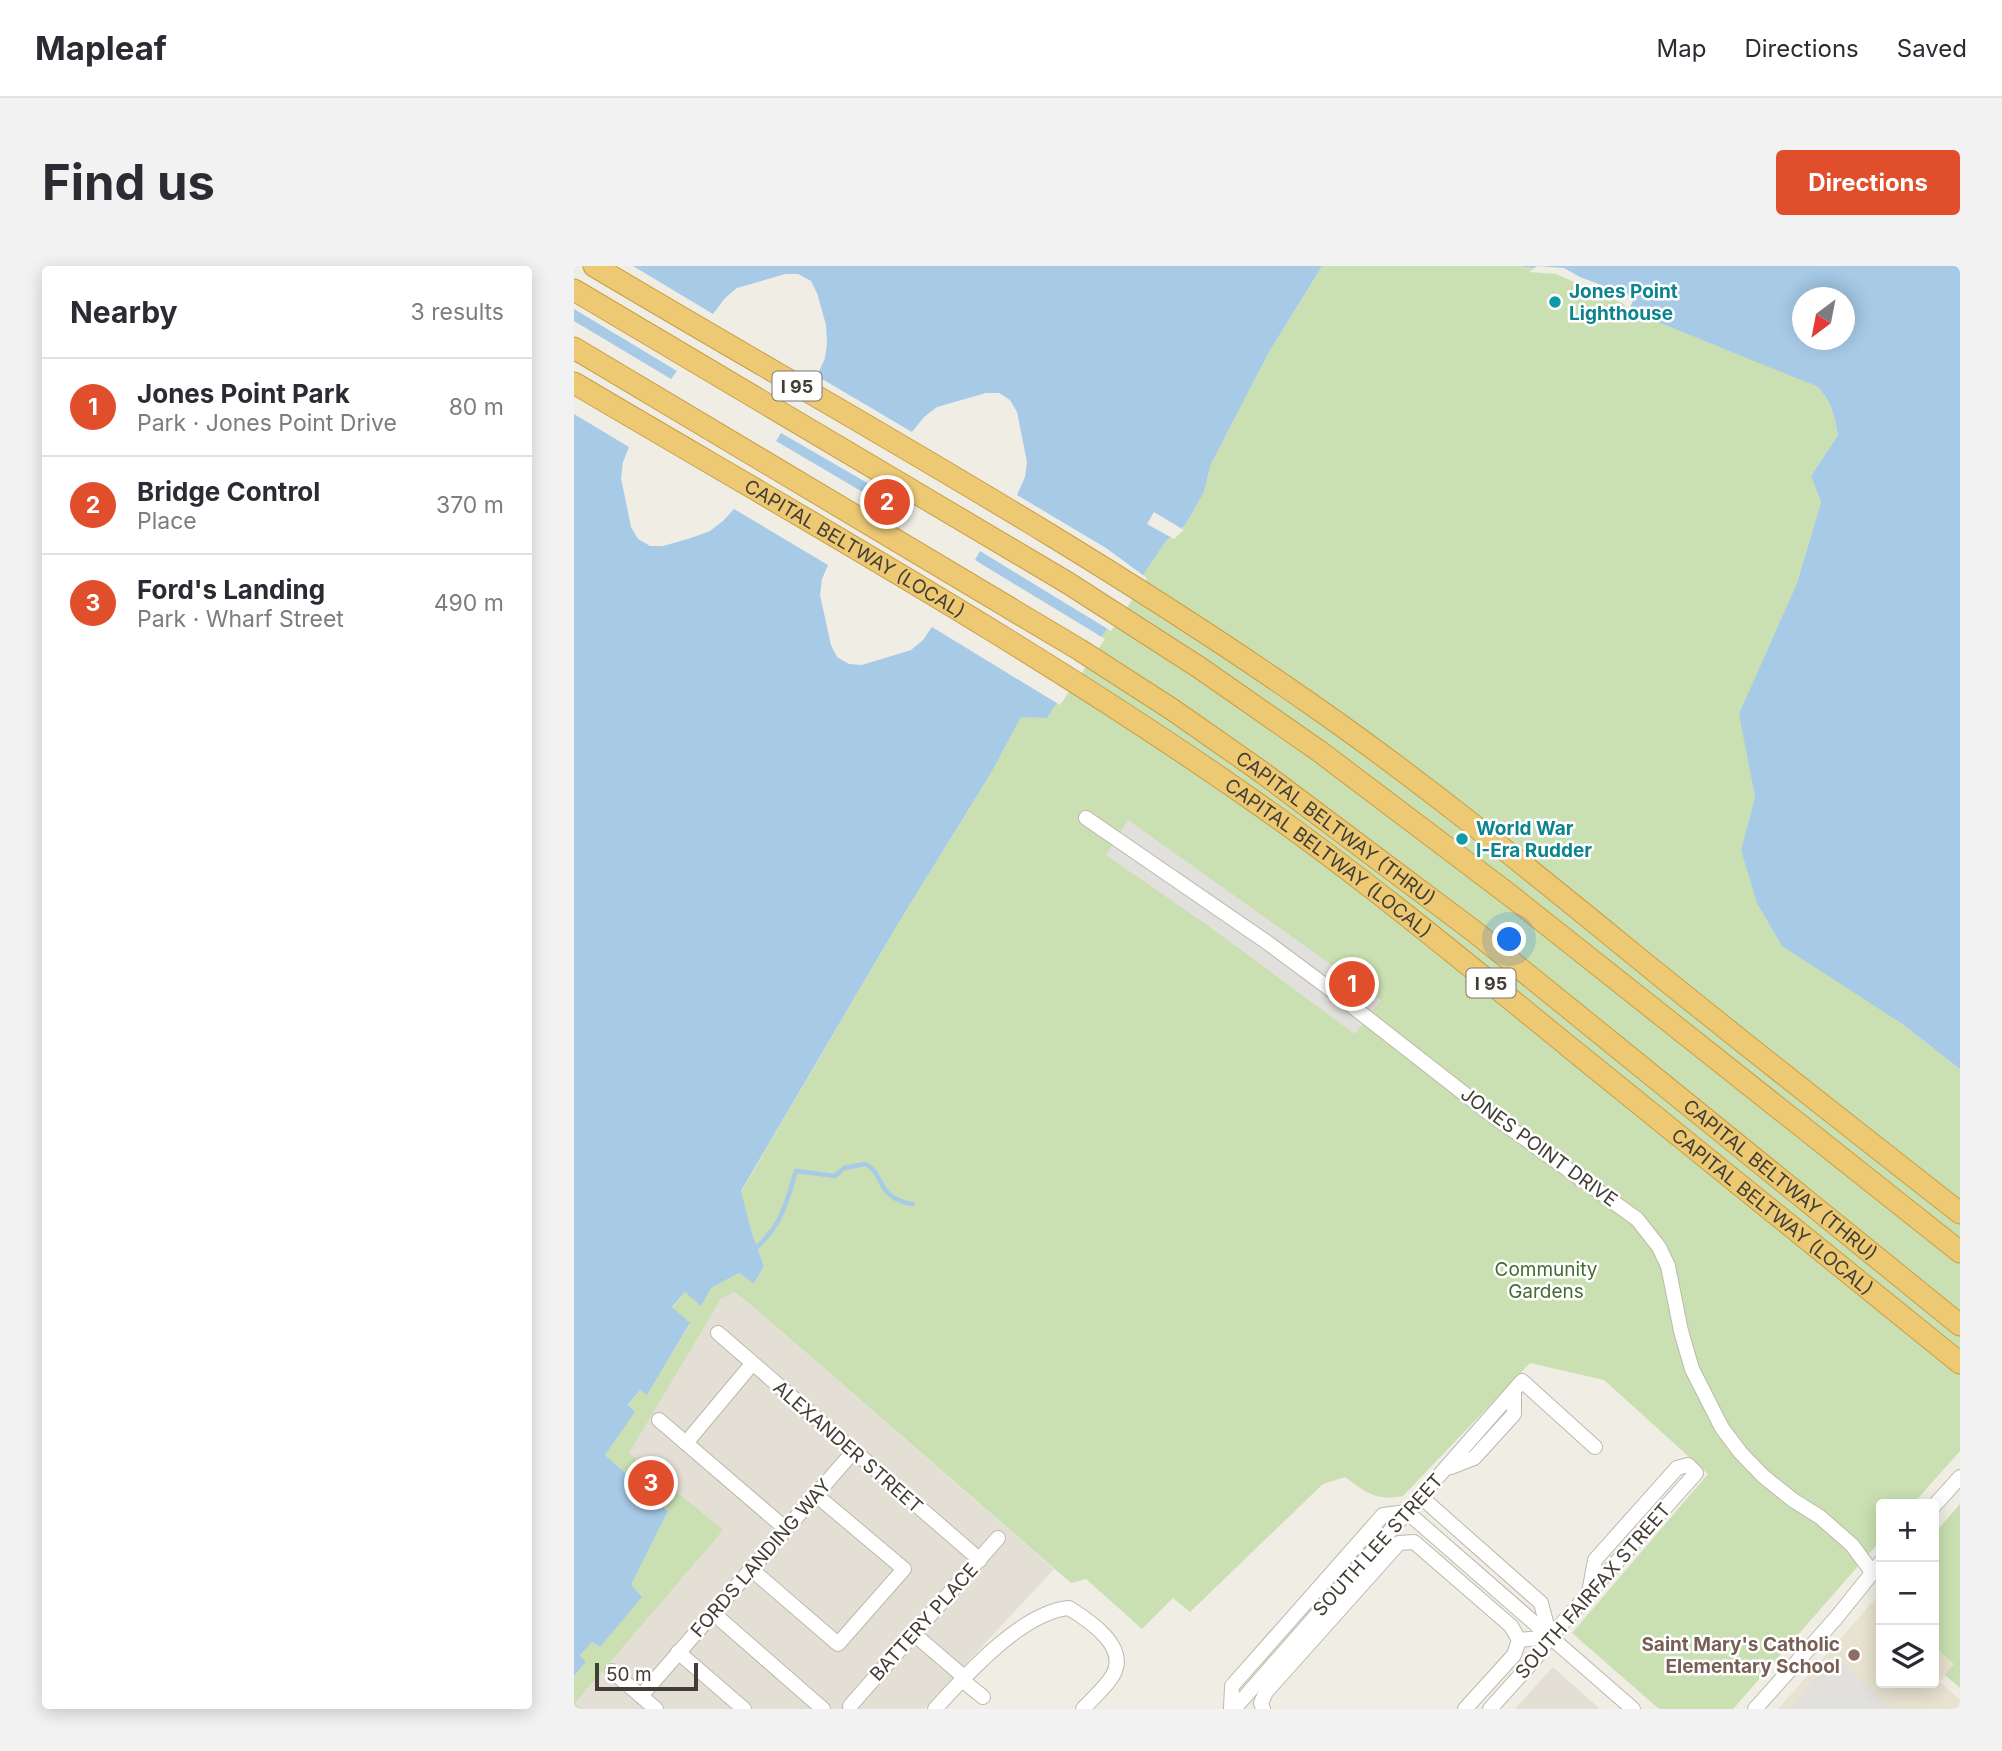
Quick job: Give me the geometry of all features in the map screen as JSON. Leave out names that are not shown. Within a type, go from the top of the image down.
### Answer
[{"type":"highway","name":"I 95","points":[[594,266],[1120,578],[1317,709],[1538,876],[1960,1213]]},
{"type":"highway","name":"I 95","points":[[574,290],[1115,612],[1311,746],[1511,896],[1960,1252]]},
{"type":"highway","name":"CAPITAL BELTWAY (THRU)","points":[[574,348],[1080,650],[1263,773],[1475,932],[1960,1325]]},
{"type":"highway","name":"CAPITAL BELTWAY (LOCAL)","points":[[574,383],[1068,676],[1263,807],[1460,958],[1960,1363]]},
{"type":"street","name":"JONES POINT DRIVE","points":[[1086,818],[1268,943],[1489,1114],[1637,1219],[1659,1247],[1668,1266],[1692,1369],[1722,1427],[1740,1452],[1763,1476],[1820,1517],[1876,1567]]},
{"type":"street","name":"ALEXANDER STREET","points":[[718,1333],[979,1560]]},
{"type":"street","points":[[686,1443],[752,1364]]},
{"type":"street","name":"SOUTH LEE STREET","points":[[1233,1709],[1518,1386],[1595,1447]]},
{"type":"street","points":[[660,1420],[786,1529]]},
{"type":"street","name":"FORDS LANDING WAY","points":[[641,1696],[853,1452]]},
{"type":"street","name":"SOUTH FAIRFAX STREET","points":[[1490,1709],[1535,1660],[1550,1637],[1696,1473]]},
{"type":"street","points":[[1939,1500],[1960,1477]]},
{"type":"street","points":[[751,1569],[838,1644],[904,1569],[816,1494]]},
{"type":"street","points":[[1420,1497],[1541,1603],[1550,1637]]},
{"type":"street","points":[[1406,1543],[1407,1512]]},
{"type":"street","points":[[1407,1512],[1633,1709]]},
{"type":"street","name":"BATTERY PLACE","points":[[852,1707],[998,1538]]},
{"type":"street","points":[[1240,1709],[1262,1706],[1266,1692],[1399,1543],[1414,1542],[1511,1626],[1519,1640],[1514,1655],[1465,1709]]},
{"type":"street","points":[[1755,1709],[1836,1618],[1876,1567]]},
{"type":"street","points":[[935,1709],[996,1647],[1029,1624],[1058,1609],[1069,1608],[1080,1614],[1110,1641],[1117,1664],[1112,1676],[1083,1709]]},
{"type":"street","points":[[713,1613],[824,1709],[837,1703],[852,1707]]},
{"type":"street","points":[[914,1634],[983,1697]]},
{"type":"street","points":[[1519,1640],[1550,1637]]},
{"type":"street","points":[[678,1652],[744,1709]]},
{"type":"street","points":[[612,1671],[656,1709]]},
{"type":"shaded area","points":[[1128,820],[1381,1000],[1355,1034],[1207,925],[1106,855]]},
{"type":"shaded area","points":[[734,1292],[1054,1569],[924,1709],[580,1709],[574,1704],[722,1530],[628,1453],[721,1299]]},
{"type":"shaded area","name":"Saint Mary's Catholic Elementary School","points":[[1876,1598],[1876,1688],[1939,1688],[1939,1650],[1955,1664],[1940,1682],[1960,1700],[1960,1709],[1778,1709]]},
{"type":"shaded area","points":[[1835,1657],[1893,1709],[1788,1709]]},
{"type":"shaded area","points":[[1553,1667],[1600,1709],[1515,1709]]},
{"type":"green space","name":"Community Gardens","points":[[1322,266],[1519,266],[1557,271],[1816,386],[1829,402],[1838,435],[1811,476],[1821,502],[1797,583],[1740,714],[1755,797],[1741,850],[1901,1023],[1960,1069],[1960,1451],[1917,1499],[1876,1499],[1876,1546],[1733,1709],[1659,1709],[1572,1633],[1708,1474],[1604,1380],[1530,1363],[1403,1496],[1385,1497],[1371,1494],[1345,1477],[1323,1484],[1190,1612],[1173,1598],[1142,1629],[1086,1579],[1071,1583],[734,1292],[721,1299],[629,1453],[723,1530],[575,1703],[580,1709],[574,1709],[574,1676],[586,1662],[580,1655],[592,1641],[599,1647],[668,1511],[605,1455],[634,1412],[628,1406],[640,1390],[647,1394],[690,1324],[672,1308],[685,1292],[711,1288],[739,1273],[754,1284],[764,1266],[741,1192],[896,927],[991,773],[1021,716],[1047,718],[1166,541],[1186,524],[1204,492],[1211,464],[1269,352]]},
{"type":"green space","points":[[1960,1504],[1960,1688],[1945,1675],[1954,1664],[1939,1650],[1939,1528]]},
{"type":"water","points":[[574,266],[1322,266],[1269,352],[1211,464],[1204,492],[1186,524],[1166,541],[1047,718],[1021,717],[991,773],[896,927],[741,1191],[764,1266],[754,1284],[739,1273],[711,1288],[701,1306],[685,1292],[672,1307],[690,1323],[647,1395],[640,1390],[628,1405],[635,1412],[605,1455],[668,1511],[631,1585],[642,1597],[600,1647],[592,1642],[580,1655],[586,1662],[574,1676]]},
{"type":"water","points":[[1519,266],[1960,266],[1960,1069],[1901,1023],[1782,946],[1757,903],[1741,850],[1755,797],[1739,714],[1797,583],[1821,502],[1811,476],[1838,435],[1829,402],[1816,386],[1631,311],[1626,301],[1557,271]]},
{"type":"pier","points":[[574,266],[633,266],[713,314],[737,288],[785,274],[798,274],[811,281],[826,325],[825,358],[817,376],[912,432],[924,417],[937,407],[986,393],[999,393],[1010,400],[1017,412],[1027,462],[1025,477],[1017,495],[1106,548],[1147,578],[1111,631],[980,551],[975,560],[1105,639],[1060,705],[932,627],[923,640],[911,650],[862,665],[849,664],[837,657],[831,645],[820,595],[822,579],[828,565],[734,509],[710,531],[691,538],[663,546],[650,546],[638,539],[631,527],[621,478],[629,447],[574,414],[574,321],[671,379],[677,371],[574,309]],"holes":[[[781,433],[876,488],[871,497],[776,441]]]},
{"type":"pier","points":[[1537,266],[1564,268],[1630,296],[1634,298],[1633,301],[1628,312],[1624,304],[1556,274],[1529,272]]},
{"type":"pier","points":[[1154,512],[1184,530],[1174,539],[1147,524]]},
{"type":"waterway","points":[[757,1247],[778,1221],[796,1171],[835,1176],[844,1168],[865,1164],[876,1173],[892,1197],[913,1204]]},
{"type":"place","name":"Jones Point Lighthouse","points":[[1555,302]]},
{"type":"place","name":"Bridge Control","points":[[887,502]]},
{"type":"place","name":"World War I-Era Rudder","points":[[1462,839]]},
{"type":"place","name":"Jones Point Park","points":[[1352,984]]},
{"type":"place","name":"Ford's Landing","points":[[651,1483]]},
{"type":"place","name":"Saint Mary's Catholic Elementary School","points":[[1854,1655]]}]
